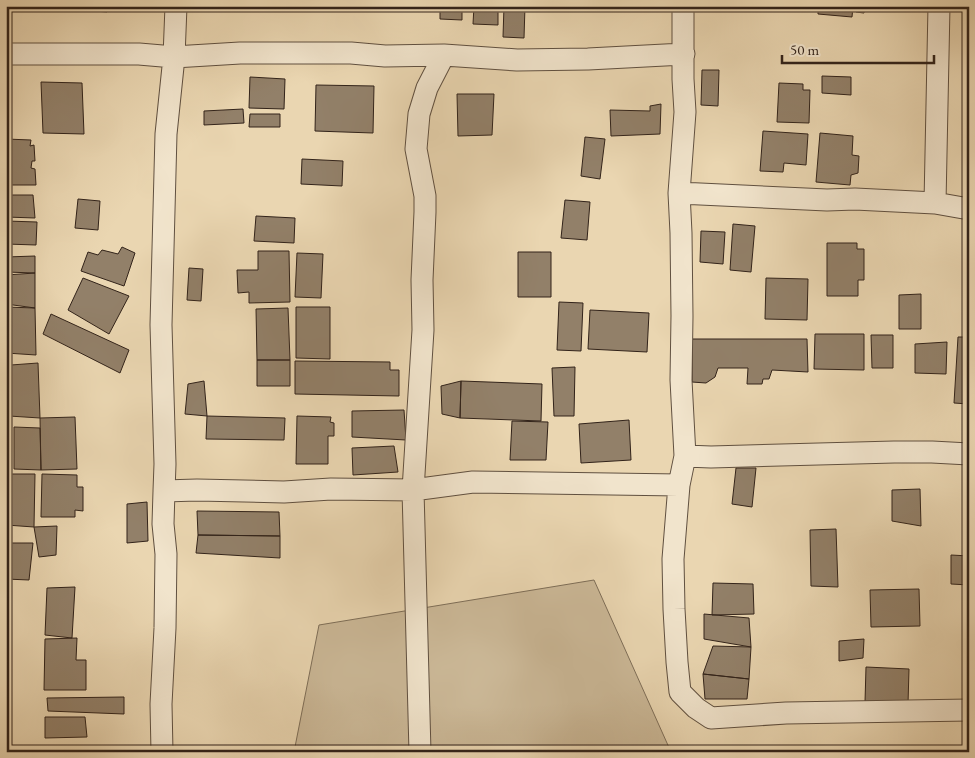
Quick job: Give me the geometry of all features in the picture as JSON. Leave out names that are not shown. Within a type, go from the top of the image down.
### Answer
[{"type":"street","points":[[162,752],[161,704],[166,554],[163,524],[165,464],[161,326],[166,134],[174,57],[176,6]]},
{"type":"street","points":[[683,6],[685,112],[679,193],[682,316],[681,380],[685,456],[679,485],[673,559],[674,609],[680,692],[696,708],[711,718],[786,713],[969,710]]},
{"type":"street","points":[[935,203],[939,6]]},
{"type":"street","points":[[6,54],[139,54],[174,57],[240,53],[351,53],[404,56],[444,55],[517,60],[684,54]]},
{"type":"street","points":[[420,752],[413,490],[423,330],[422,280],[425,196],[416,149],[419,114],[426,88],[444,55]]},
{"type":"street","points":[[679,193],[935,203],[969,209]]},
{"type":"street","points":[[685,456],[894,452],[969,454]]},
{"type":"street","points":[[164,491],[413,490],[473,482],[679,485]]},
{"type":"shaded area","points":[[594,580],[671,752],[294,752],[319,625]]},
{"type":"building","points":[[60,6],[107,6],[107,12],[60,8]]},
{"type":"building","points":[[440,6],[462,6],[462,20],[440,19]]},
{"type":"building","points":[[474,6],[498,6],[498,25],[473,24]]},
{"type":"building","points":[[504,6],[525,6],[524,38],[503,37]]},
{"type":"building","points":[[818,6],[853,6],[852,17],[818,14]]},
{"type":"building","points":[[857,6],[865,6],[864,13],[856,12]]},
{"type":"building","points":[[702,70],[719,70],[718,106],[701,105]]},
{"type":"building","points":[[822,76],[851,77],[851,95],[822,93]]},
{"type":"building","points":[[250,77],[285,79],[284,109],[249,108]]},
{"type":"building","points":[[41,82],[82,83],[84,134],[43,133]]},
{"type":"building","points":[[779,83],[803,84],[803,90],[810,90],[809,123],[777,122]]},
{"type":"building","points":[[316,85],[374,86],[373,133],[315,131]]},
{"type":"building","points":[[457,94],[494,94],[492,135],[458,136]]},
{"type":"building","points":[[661,104],[660,134],[611,136],[610,110],[650,111],[650,106]]},
{"type":"building","points":[[243,109],[244,123],[204,125],[204,111]]},
{"type":"building","points":[[250,114],[280,114],[280,127],[249,127]]},
{"type":"building","points":[[763,131],[808,134],[806,165],[784,163],[783,172],[760,171]]},
{"type":"building","points":[[820,133],[853,136],[852,155],[859,156],[858,173],[851,175],[850,185],[816,182]]},
{"type":"building","points":[[585,137],[605,139],[600,179],[581,176]]},
{"type":"building","points":[[6,139],[31,140],[30,146],[34,145],[35,161],[32,161],[31,168],[35,169],[36,185],[6,185]]},
{"type":"building","points":[[302,159],[343,161],[342,186],[301,184]]},
{"type":"building","points":[[6,195],[33,195],[35,218],[6,217]]},
{"type":"building","points":[[78,199],[100,201],[98,230],[75,228]]},
{"type":"building","points":[[565,200],[590,202],[587,240],[561,238]]},
{"type":"building","points":[[256,216],[295,218],[294,243],[254,241]]},
{"type":"building","points":[[6,221],[37,222],[36,245],[6,244]]},
{"type":"building","points":[[733,224],[755,226],[751,272],[730,270]]},
{"type":"building","points":[[701,231],[725,232],[723,264],[700,262]]},
{"type":"building","points":[[827,243],[857,243],[857,249],[864,249],[864,280],[858,280],[858,296],[827,296]]},
{"type":"building","points":[[122,247],[135,253],[124,286],[81,271],[88,252],[98,255],[102,250],[118,254]]},
{"type":"building","points":[[258,251],[289,251],[290,302],[249,303],[249,292],[238,293],[237,270],[258,270]]},
{"type":"building","points":[[518,252],[551,252],[551,297],[518,297]]},
{"type":"building","points":[[297,253],[323,254],[321,298],[295,297]]},
{"type":"building","points":[[35,256],[35,273],[6,272],[6,257]]},
{"type":"building","points":[[189,268],[203,269],[201,301],[187,300]]},
{"type":"building","points":[[35,273],[35,308],[6,304],[6,275]]},
{"type":"building","points":[[83,278],[129,296],[109,334],[68,310]]},
{"type":"building","points":[[766,278],[808,279],[807,320],[765,319]]},
{"type":"building","points":[[921,294],[921,329],[899,329],[899,295]]},
{"type":"building","points":[[559,302],[583,303],[581,351],[557,350]]},
{"type":"building","points":[[6,307],[35,308],[36,355],[6,353]]},
{"type":"building","points":[[296,307],[330,307],[330,359],[296,358]]},
{"type":"building","points":[[288,308],[290,360],[257,360],[256,309]]},
{"type":"building","points":[[590,310],[649,313],[647,352],[588,349]]},
{"type":"building","points":[[51,314],[129,350],[120,373],[43,334]]},
{"type":"building","points":[[815,334],[864,334],[864,370],[814,369]]},
{"type":"building","points":[[871,335],[893,335],[893,368],[872,368]]},
{"type":"building","points":[[958,337],[969,337],[969,404],[954,403]]},
{"type":"building","points":[[692,339],[807,339],[808,372],[772,370],[769,379],[763,379],[762,384],[747,384],[748,368],[718,368],[715,377],[706,383],[692,382]]},
{"type":"building","points":[[947,342],[946,374],[915,373],[915,344]]},
{"type":"building","points":[[257,360],[290,360],[290,386],[257,386]]},
{"type":"building","points":[[295,361],[390,362],[390,370],[399,370],[399,396],[295,394]]},
{"type":"building","points":[[38,363],[40,418],[9,416],[11,365]]},
{"type":"building","points":[[575,367],[574,416],[554,416],[552,368]]},
{"type":"building","points":[[204,381],[207,416],[185,414],[188,384]]},
{"type":"building","points":[[461,381],[542,384],[541,421],[460,418]]},
{"type":"building","points":[[461,381],[460,418],[442,414],[441,386]]},
{"type":"building","points":[[404,410],[406,440],[352,437],[352,411]]},
{"type":"building","points":[[207,416],[285,418],[284,440],[206,439]]},
{"type":"building","points":[[297,416],[331,417],[330,422],[334,423],[334,436],[328,436],[328,464],[296,464]]},
{"type":"building","points":[[75,417],[77,469],[41,470],[40,418]]},
{"type":"building","points":[[629,420],[631,460],[581,463],[579,424]]},
{"type":"building","points":[[512,421],[548,422],[546,460],[510,460]]},
{"type":"building","points":[[14,427],[40,428],[41,470],[14,469]]},
{"type":"building","points":[[394,446],[398,472],[353,475],[352,448]]},
{"type":"building","points":[[736,468],[756,468],[752,507],[732,504]]},
{"type":"building","points":[[8,474],[35,474],[34,527],[6,525]]},
{"type":"building","points":[[42,474],[77,475],[77,487],[83,487],[83,511],[75,510],[75,517],[41,517]]},
{"type":"building","points":[[920,489],[921,526],[892,521],[892,490]]},
{"type":"building","points":[[147,502],[148,541],[127,543],[127,504]]},
{"type":"building","points":[[197,511],[279,512],[280,536],[198,535]]},
{"type":"building","points":[[57,526],[56,555],[39,557],[34,527]]},
{"type":"building","points":[[836,529],[838,587],[811,586],[810,530]]},
{"type":"building","points":[[198,535],[280,536],[280,558],[196,553]]},
{"type":"building","points":[[6,543],[33,543],[29,580],[6,579]]},
{"type":"building","points":[[951,555],[969,556],[969,585],[951,584]]},
{"type":"building","points":[[713,583],[753,584],[754,614],[712,615]]},
{"type":"building","points":[[75,587],[72,638],[45,635],[47,588]]},
{"type":"building","points":[[919,589],[920,626],[871,627],[870,590]]},
{"type":"building","points":[[704,614],[749,618],[751,647],[704,639]]},
{"type":"building","points":[[77,638],[76,660],[86,660],[86,690],[44,690],[45,639]]},
{"type":"building","points":[[864,639],[863,658],[839,661],[839,641]]},
{"type":"building","points":[[713,646],[751,647],[749,679],[703,674]]},
{"type":"building","points":[[866,667],[909,669],[908,704],[865,702]]},
{"type":"building","points":[[703,674],[749,679],[747,699],[705,699]]},
{"type":"building","points":[[124,697],[124,714],[48,711],[47,698]]},
{"type":"building","points":[[45,717],[85,717],[87,737],[45,738]]}]
